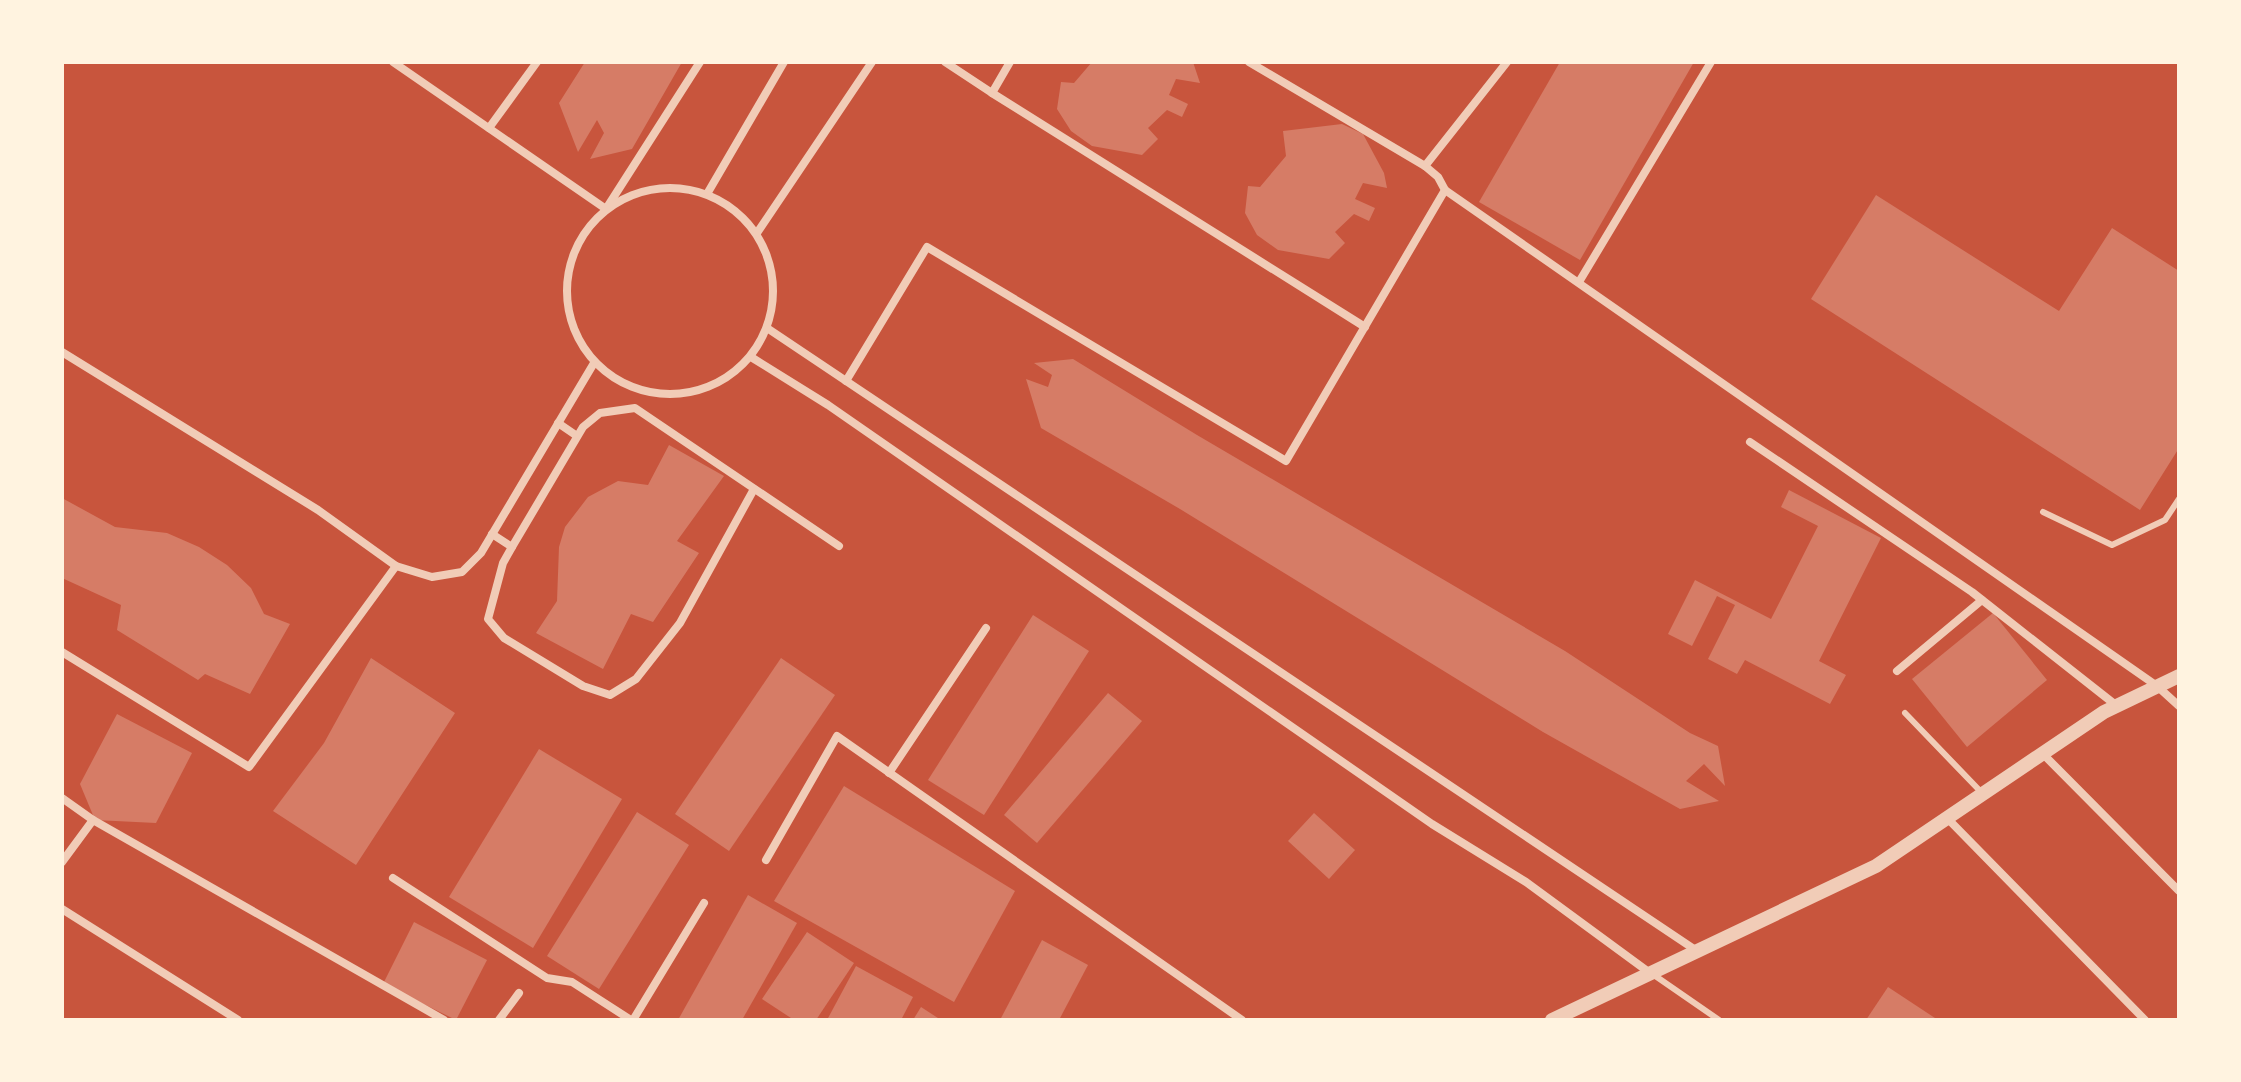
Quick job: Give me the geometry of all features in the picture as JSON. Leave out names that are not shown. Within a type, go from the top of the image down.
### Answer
[{"type":"street","points":[[393,62],[606,209]]},
{"type":"street","points":[[489,128],[537,62]]},
{"type":"street","points":[[606,209],[629,195],[655,188],[681,187],[707,194],[735,210],[757,233],[770,263],[773,296],[767,328],[751,357],[724,380],[691,393],[656,395],[622,384],[594,363],[575,334],[566,301],[569,266],[583,234],[606,209],[700,62]]},
{"type":"street","points":[[707,194],[784,62]]},
{"type":"street","points":[[757,233],[872,62]]},
{"type":"street","points":[[945,62],[1365,327]]},
{"type":"street","points":[[992,93],[1010,62]]},
{"type":"street","points":[[1249,62],[1425,166],[1438,177],[1445,190],[2157,686],[2179,706]]},
{"type":"street","points":[[1425,166],[1507,62]]},
{"type":"street","points":[[1579,282],[1711,62]]},
{"type":"street","points":[[846,381],[927,247],[1286,461],[1445,190]]},
{"type":"street","points":[[767,328],[1697,951]]},
{"type":"street","points":[[62,352],[318,510],[396,566],[432,577],[462,572],[481,553],[594,363]]},
{"type":"street","points":[[751,357],[842,414],[1432,824],[1526,882],[1651,973]]},
{"type":"street","points":[[754,489],[680,623],[636,679],[610,695],[583,686],[504,638],[488,619],[503,563],[577,436],[600,413],[635,408],[839,546]]},
{"type":"street","points":[[558,423],[577,436]]},
{"type":"street","points":[[1750,442],[1982,600],[2117,706]]},
{"type":"street","points":[[492,534],[512,547]]},
{"type":"street","points":[[62,652],[249,767],[396,566]]},
{"type":"street","points":[[1897,671],[1982,600]]},
{"type":"street","points":[[889,773],[986,628]]},
{"type":"street","points":[[1552,1020],[1876,866],[2042,753],[2117,706],[2179,676]]},
{"type":"street","points":[[766,860],[837,736],[1242,1020]]},
{"type":"street","points":[[2042,753],[2179,891]]},
{"type":"street","points":[[62,798],[93,820],[444,1020]]},
{"type":"street","points":[[1947,818],[2145,1020]]},
{"type":"street","points":[[62,862],[93,820]]},
{"type":"street","points":[[393,878],[547,978],[572,982],[632,1020],[704,903]]},
{"type":"street","points":[[62,909],[238,1020]]},
{"type":"street","points":[[499,1020],[519,993]]},
{"type":"lane","points":[[2043,512],[2112,545],[2165,520],[2179,499]]},
{"type":"lane","points":[[1905,713],[1983,794]]},
{"type":"lane","points":[[1651,973],[1719,1020]]},
{"type":"building","points":[[585,62],[682,62],[632,149],[590,159],[604,133],[597,120],[578,152],[559,103]]},
{"type":"building","points":[[1092,62],[1193,62],[1200,83],[1176,79],[1169,95],[1188,104],[1182,117],[1167,110],[1148,128],[1158,139],[1142,155],[1092,146],[1071,131],[1057,109],[1061,82],[1074,83]]},
{"type":"building","points":[[1560,62],[1694,62],[1580,260],[1479,202]]},
{"type":"building","points":[[1342,124],[1363,134],[1384,173],[1387,188],[1363,183],[1355,199],[1375,208],[1369,221],[1354,214],[1335,232],[1345,243],[1329,259],[1278,250],[1257,235],[1245,213],[1248,186],[1260,187],[1286,156],[1283,131]]},
{"type":"building","points":[[1876,195],[2059,311],[2112,228],[2179,271],[2179,448],[2140,510],[1811,299]]},
{"type":"building","points":[[1073,359],[1565,651],[1690,733],[1718,746],[1725,786],[1704,764],[1686,781],[1719,801],[1680,809],[1543,732],[1180,509],[1041,428],[1026,379],[1048,387],[1052,375],[1034,363]]},
{"type":"building","points":[[669,445],[724,476],[677,541],[699,553],[653,622],[631,614],[603,669],[536,633],[557,601],[559,547],[565,527],[588,497],[618,481],[648,485]]},
{"type":"building","points":[[1789,490],[1881,538],[1819,661],[1846,675],[1830,704],[1745,660],[1737,674],[1708,659],[1735,605],[1717,596],[1692,646],[1668,634],[1695,580],[1771,619],[1818,526],[1781,507]]},
{"type":"building","points":[[62,498],[115,527],[167,533],[199,547],[227,565],[251,588],[264,614],[290,624],[250,694],[205,674],[198,680],[117,630],[121,605],[62,578]]},
{"type":"building","points":[[1993,613],[2047,680],[1967,747],[1912,679]]},
{"type":"building","points":[[1033,615],[1089,651],[984,815],[928,780]]},
{"type":"building","points":[[371,658],[455,713],[356,865],[273,811],[324,743]]},
{"type":"building","points":[[781,658],[835,695],[729,851],[675,814]]},
{"type":"building","points":[[1108,693],[1142,721],[1037,843],[1004,815]]},
{"type":"building","points":[[117,714],[192,753],[156,823],[95,820],[80,784]]},
{"type":"building","points":[[539,749],[622,799],[533,948],[449,897]]},
{"type":"building","points":[[844,786],[1015,891],[954,1002],[774,901]]},
{"type":"building","points":[[637,812],[689,845],[599,989],[547,956]]},
{"type":"building","points":[[1314,813],[1355,850],[1329,879],[1288,841]]},
{"type":"building","points":[[748,895],[797,923],[742,1020],[678,1020]]},
{"type":"building","points":[[414,922],[487,960],[456,1020],[383,984]]},
{"type":"building","points":[[807,932],[854,963],[816,1020],[794,1020],[762,999]]},
{"type":"building","points":[[1042,940],[1088,965],[1059,1020],[1000,1020]]},
{"type":"building","points":[[856,966],[913,997],[901,1020],[827,1020]]},
{"type":"building","points":[[1888,987],[1938,1020],[1866,1020]]},
{"type":"building","points":[[921,1007],[941,1020],[913,1020]]}]
